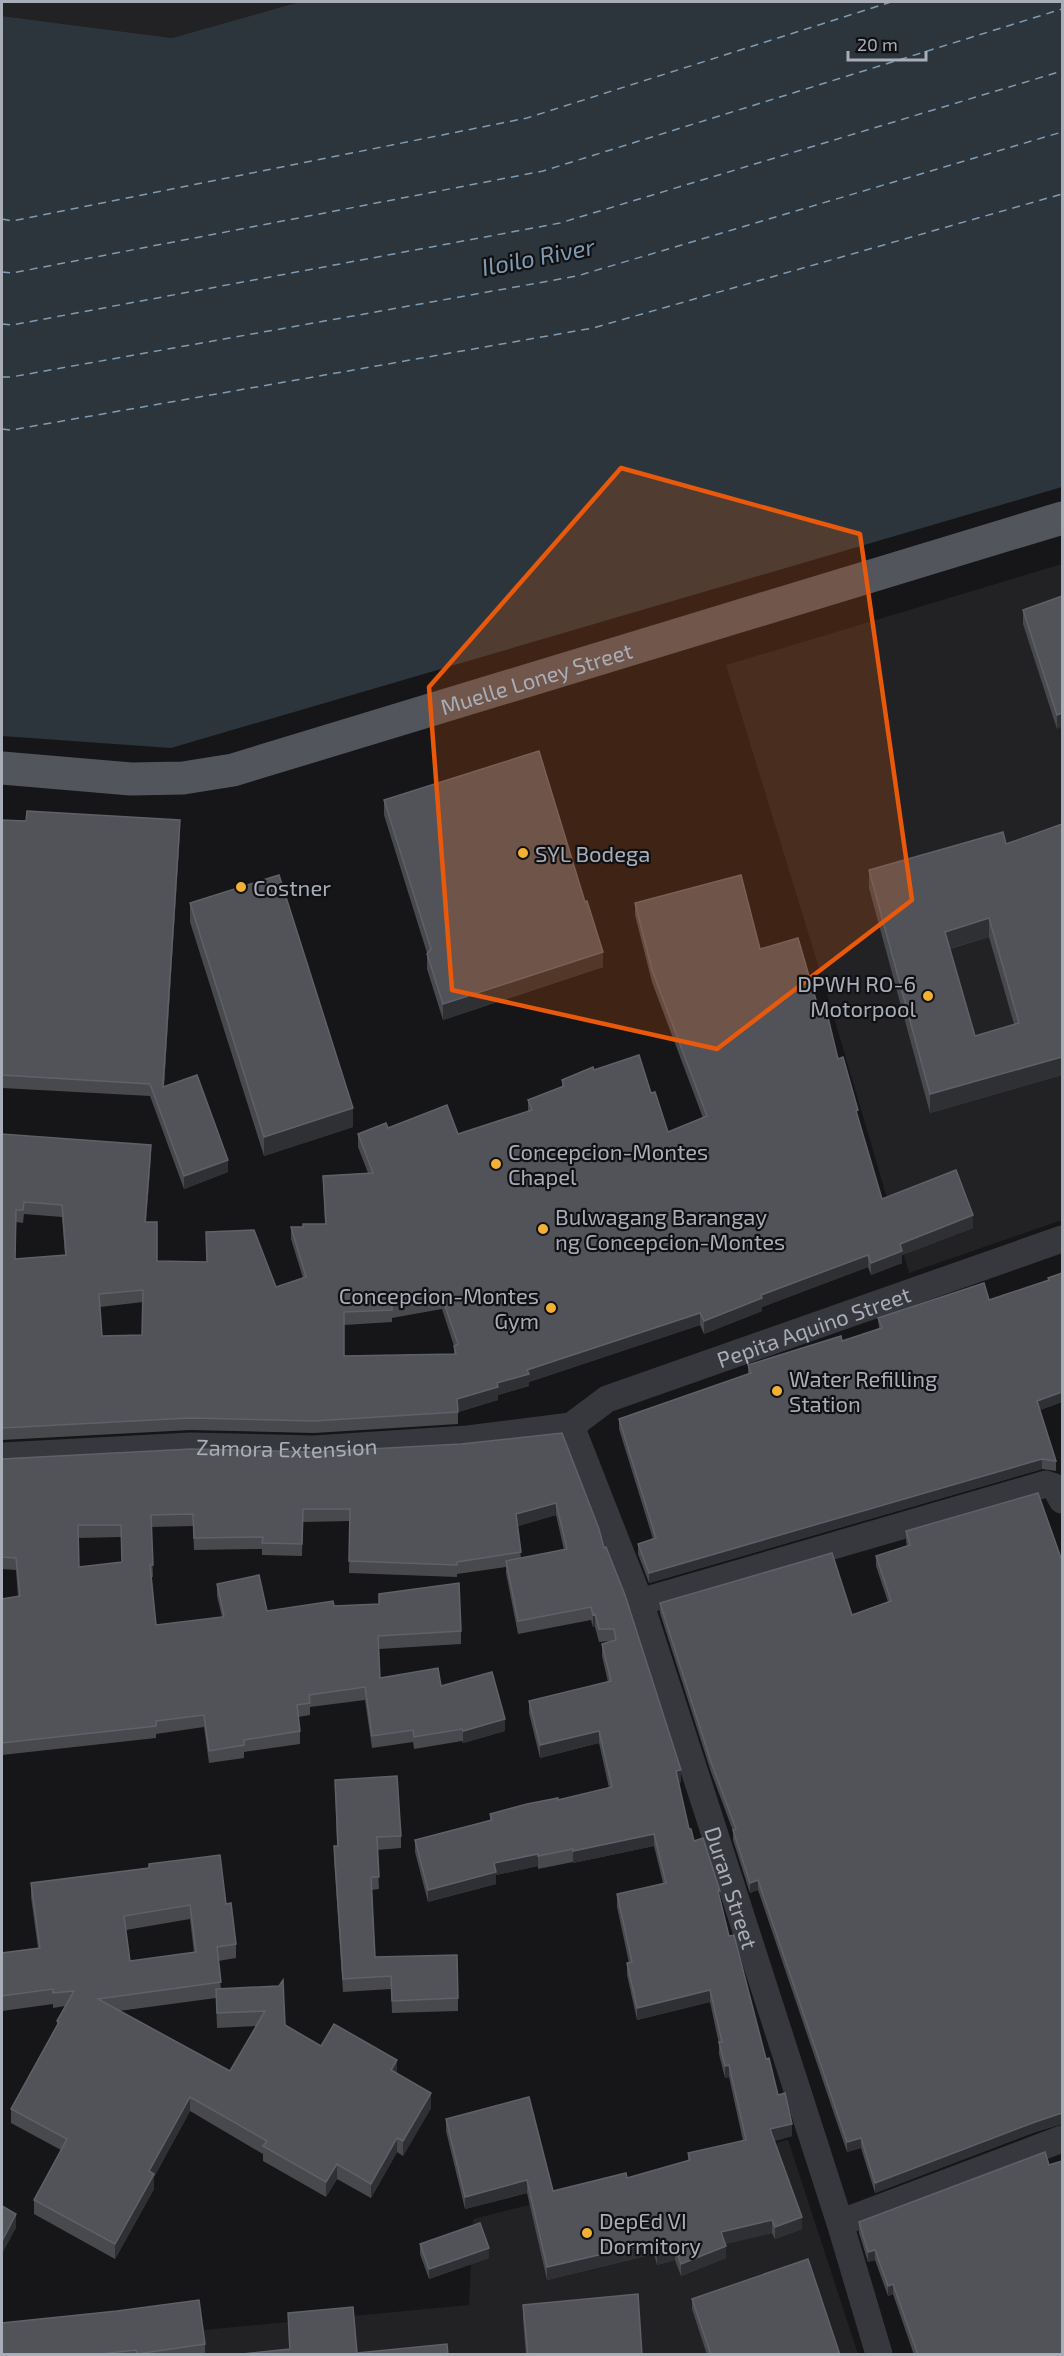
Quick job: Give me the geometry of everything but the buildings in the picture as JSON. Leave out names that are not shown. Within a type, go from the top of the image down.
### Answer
[{"type":"main road","name":"Muelle Loney Street","points":[[2,768],[131,779],[183,778],[233,770],[1062,518]]},
{"type":"street","name":"Pepita Aquino Street","points":[[571,1426],[607,1400],[1062,1239]]},
{"type":"street","name":"Zamora Extension","points":[[2,1456],[191,1446],[314,1449],[468,1439],[571,1426]]},
{"type":"street","name":"Duran Street","points":[[571,1426],[640,1602],[840,2223],[879,2355]]},
{"type":"street","points":[[640,1602],[1046,1484],[1055,1487],[1062,1500]]},
{"type":"street","points":[[840,2223],[1062,2139]]},
{"type":"highlighted area","points":[[621,468],[860,534],[912,900],[717,1049],[452,990],[429,687]]},
{"type":"shaded area","points":[[2,2],[299,2],[172,38],[2,16]]},
{"type":"shaded area","points":[[1062,564],[1062,1220],[909,1273],[830,1004],[726,665]]},
{"type":"shaded area","points":[[788,2140],[858,2354],[2,2354],[2,2349],[469,2305],[473,2219]]},
{"type":"water","name":"Iloilo River","points":[[299,2],[1062,2],[1062,487],[171,748],[2,736],[2,16],[172,38]]},
{"type":"ferry route","points":[[2,219],[12,221],[527,118],[891,2]]},
{"type":"ferry route","points":[[2,272],[12,273],[543,171],[1062,9]]},
{"type":"ferry route","points":[[2,324],[12,325],[560,223],[1062,71]]},
{"type":"ferry route","points":[[2,377],[577,276],[1062,132]]},
{"type":"ferry route","points":[[2,429],[11,430],[593,328],[1062,194]]},
{"type":"place","name":"SYL Bodega","points":[[523,853]]},
{"type":"place","name":"Costner","points":[[241,887]]},
{"type":"place","name":"DPWH RO-6 Motorpool","points":[[928,996]]},
{"type":"place","name":"Concepcion-Montes Chapel","points":[[496,1164]]},
{"type":"place","name":"Bulwagang Barangay ng Concepcion-Montes","points":[[543,1229]]},
{"type":"place","name":"Concepcion-Montes Gym","points":[[551,1308]]},
{"type":"place","name":"Water Refilling Station","points":[[777,1391]]},
{"type":"place","name":"DepEd VI Dormitory","points":[[587,2233]]}]
